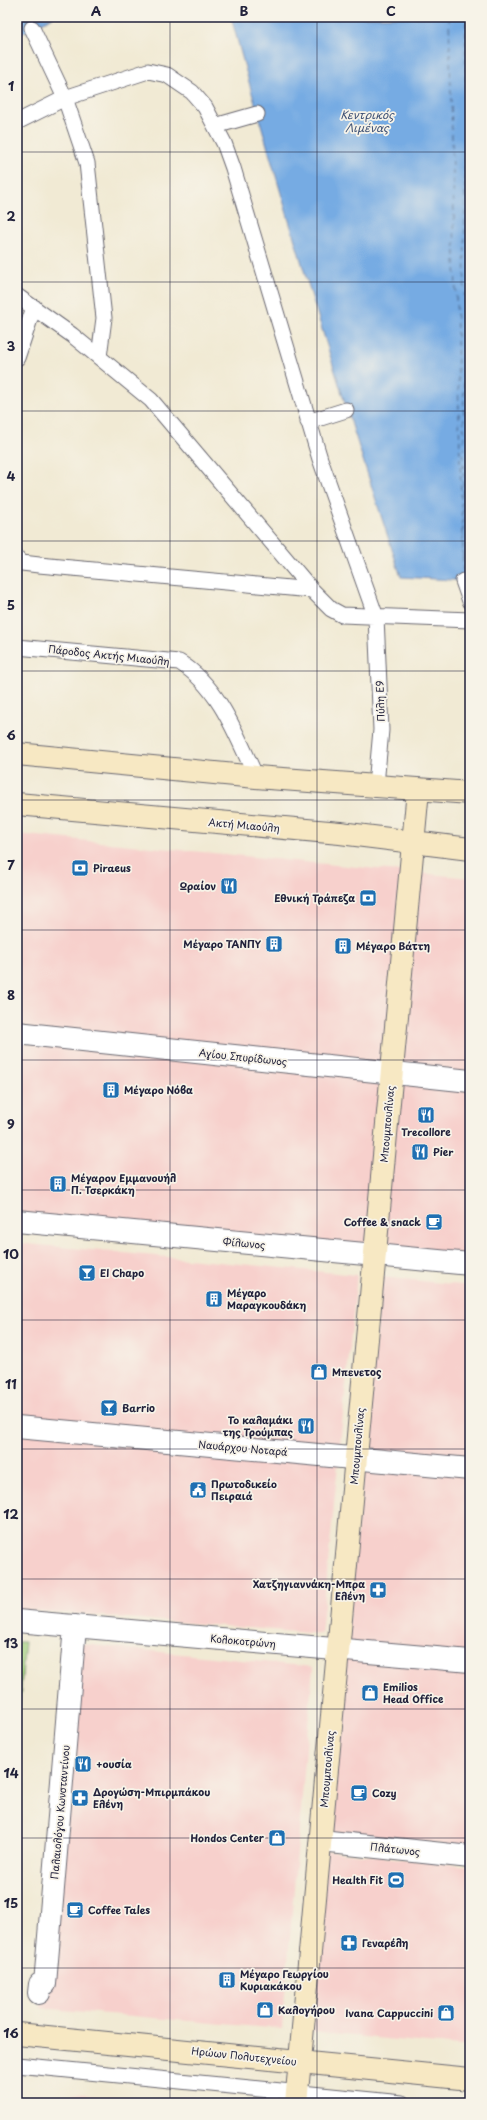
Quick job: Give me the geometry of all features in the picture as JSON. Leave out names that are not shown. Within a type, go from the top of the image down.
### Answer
[{"type":"main road","points":[[17,754],[256,777],[470,793]]},
{"type":"main road","name":"Μπουμπουλίνας","points":[[297,2098],[418,790]]},
{"type":"main road","name":"Ακτή Μιαούλη","points":[[17,804],[340,833],[470,849]]},
{"type":"main road","name":"Ηρώων Πολυτεχνείου","points":[[17,2034],[470,2079]]},
{"type":"street","name":"Αγίου Σπυρίδωνος","points":[[17,1033],[470,1081]]},
{"type":"street","name":"Φίλωνος","points":[[17,1221],[470,1264]]},
{"type":"street","name":"Ναυάρχου Νοταρά","points":[[17,1427],[470,1469]]},
{"type":"street","name":"Κολοκοτρώνη","points":[[17,1620],[470,1661]]},
{"type":"street","name":"Παλαιολόγου Κωνσταντίνου","points":[[39,1993],[40,1984],[45,1984],[71,1625]]},
{"type":"street","name":"Πλάτωνος","points":[[321,1841],[470,1857]]},
{"type":"lane","points":[[32,28],[65,98],[87,163],[104,318],[99,357]]},
{"type":"lane","name":"Πύλη Ε9","points":[[17,122],[65,98],[148,71],[167,75],[192,92],[206,108],[233,168],[308,422],[376,617],[381,730],[376,785]]},
{"type":"lane","points":[[215,126],[257,114]]},
{"type":"lane","points":[[17,296],[34,307],[99,357],[151,400],[312,590],[331,609],[342,615],[470,620]]},
{"type":"lane","points":[[17,358],[34,307]]},
{"type":"lane","points":[[308,422],[346,410]]},
{"type":"lane","points":[[17,558],[22,563],[38,565],[312,590]]},
{"type":"lane","points":[[463,581],[470,601]]},
{"type":"lane","name":"Πάροδος Ακτής Μιαούλη","points":[[17,647],[178,662],[194,671],[223,708],[256,777]]},
{"type":"lane","points":[[53,1799],[71,1625]]},
{"type":"lane","points":[[17,2065],[297,2098],[402,2103]]},
{"type":"shaded area","points":[[17,834],[470,878],[470,1260],[17,1214]]},
{"type":"shaded area","points":[[17,1243],[357,1275],[321,1634],[17,1609]]},
{"type":"shaded area","points":[[382,1277],[470,1286],[470,1847],[328,1833]]},
{"type":"shaded area","points":[[71,1643],[313,1667],[282,2029],[40,2008]]},
{"type":"shaded area","points":[[326,1851],[470,1866],[470,2047],[312,2032]]},
{"type":"shaded area","points":[[72,2094],[172,2103],[72,2103]]},
{"type":"green space","points":[[17,1642],[25,1642],[17,1735]]},
{"type":"water","points":[[17,17],[53,17],[17,36]]},
{"type":"water","name":"Κεντρικός Λιμένας","points":[[231,17],[470,17],[470,581],[401,577],[312,298],[270,158]]},
{"type":"ferry route","points":[[26,17],[29,22]]},
{"type":"ferry route","points":[[449,17],[463,574]]},
{"type":"ferry route","points":[[463,558],[466,17]]},
{"type":"place","name":"Piraeus","points":[[80,868]]},
{"type":"place","name":"Ωραίον","points":[[229,886]]},
{"type":"place","name":"Εθνική Τράπεζα","points":[[368,898]]},
{"type":"place","name":"Μέγαρο ΤΑΝΠΥ","points":[[274,944]]},
{"type":"place","name":"Μέγαρο Βάττη","points":[[343,946]]},
{"type":"place","name":"Μέγαρο Νόβα","points":[[111,1090]]},
{"type":"place","name":"Trecollore","points":[[426,1115]]},
{"type":"place","name":"Pier","points":[[420,1152]]},
{"type":"place","name":"Μέγαρον Εμμανουήλ Π. Τσερκάκη","points":[[58,1184]]},
{"type":"place","name":"Coffee & snack","points":[[434,1222]]},
{"type":"place","name":"El Chapo","points":[[87,1273]]},
{"type":"place","name":"Μέγαρο Μαραγκουδάκη","points":[[214,1299]]},
{"type":"place","name":"Μπενετος","points":[[319,1372]]},
{"type":"place","name":"Barrio","points":[[109,1408]]},
{"type":"place","name":"Το καλαμάκι της Τρούμπας","points":[[306,1426]]},
{"type":"place","name":"Πρωτοδικείο Πειραιά","points":[[198,1490]]},
{"type":"place","name":"Χατζηγιαννάκη-Μπρα Ελένη","points":[[378,1590]]},
{"type":"place","name":"Emilios Head Office","points":[[370,1693]]},
{"type":"place","name":"+ουσία","points":[[83,1764]]},
{"type":"place","name":"Cozy","points":[[359,1793]]},
{"type":"place","name":"Δρογώση-Μπιρμπάκου Ελένη","points":[[80,1798]]},
{"type":"place","name":"Hondos Center","points":[[277,1838]]},
{"type":"place","name":"Health Fit","points":[[396,1880]]},
{"type":"place","name":"Coffee Tales","points":[[75,1910]]},
{"type":"place","name":"Γεναρέλη","points":[[349,1943]]},
{"type":"place","name":"Μέγαρο Γεωργίου Κυριακάκου","points":[[227,1980]]},
{"type":"place","name":"Καλογήρου","points":[[265,2010]]},
{"type":"place","name":"Ivana Cappuccini","points":[[446,2013]]}]
